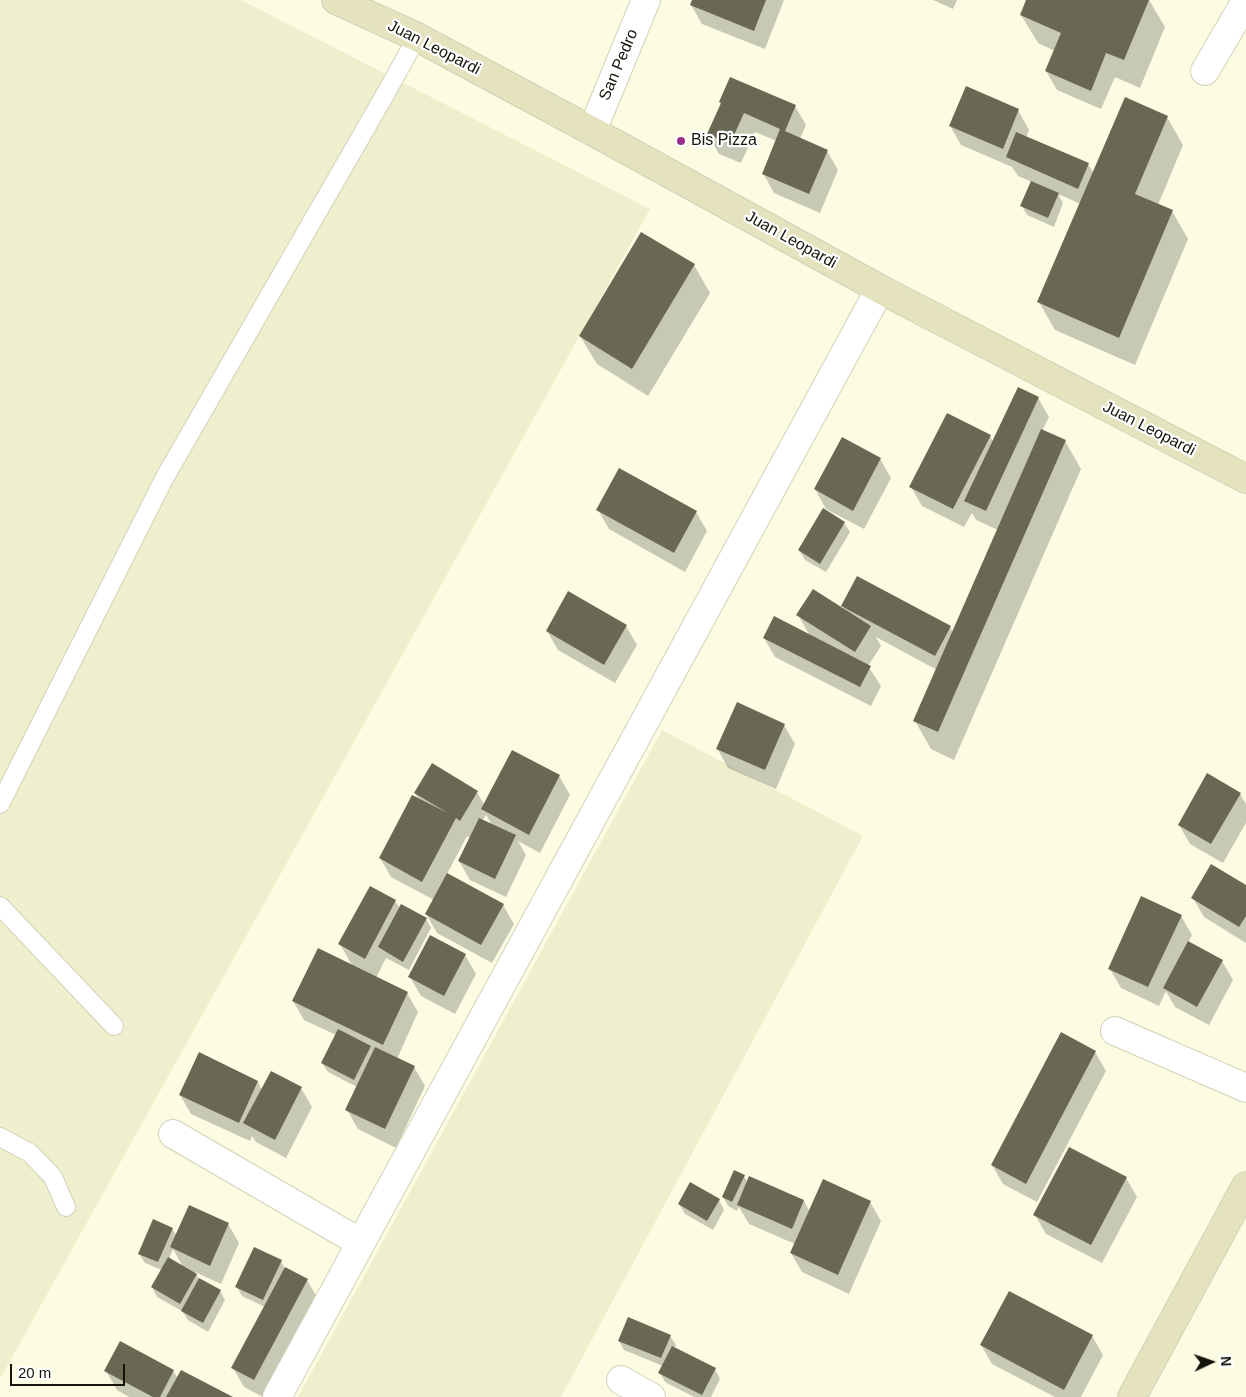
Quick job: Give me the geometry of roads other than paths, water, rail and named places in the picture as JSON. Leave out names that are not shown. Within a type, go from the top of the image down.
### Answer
[{"type":"main road","name":"Juan Leopardi","points":[[336,0],[416,37],[880,288],[1246,479]]},
{"type":"main road","points":[[1132,1397],[1246,1186]]},
{"type":"street","name":"San Pedro","points":[[592,131],[646,0]]},
{"type":"street","points":[[1205,71],[1246,1]]},
{"type":"street","points":[[277,1397],[880,288]]},
{"type":"street","points":[[1115,1031],[1246,1088]]},
{"type":"street","points":[[173,1134],[360,1243]]},
{"type":"street","points":[[621,1380],[651,1397]]},
{"type":"lane","points":[[0,804],[165,477],[382,100],[416,37]]},
{"type":"lane","points":[[0,906],[114,1026]]},
{"type":"lane","points":[[0,1136],[30,1153],[53,1177],[66,1207]]},
{"type":"place","name":"Bis Pizza","points":[[681,141]]}]
